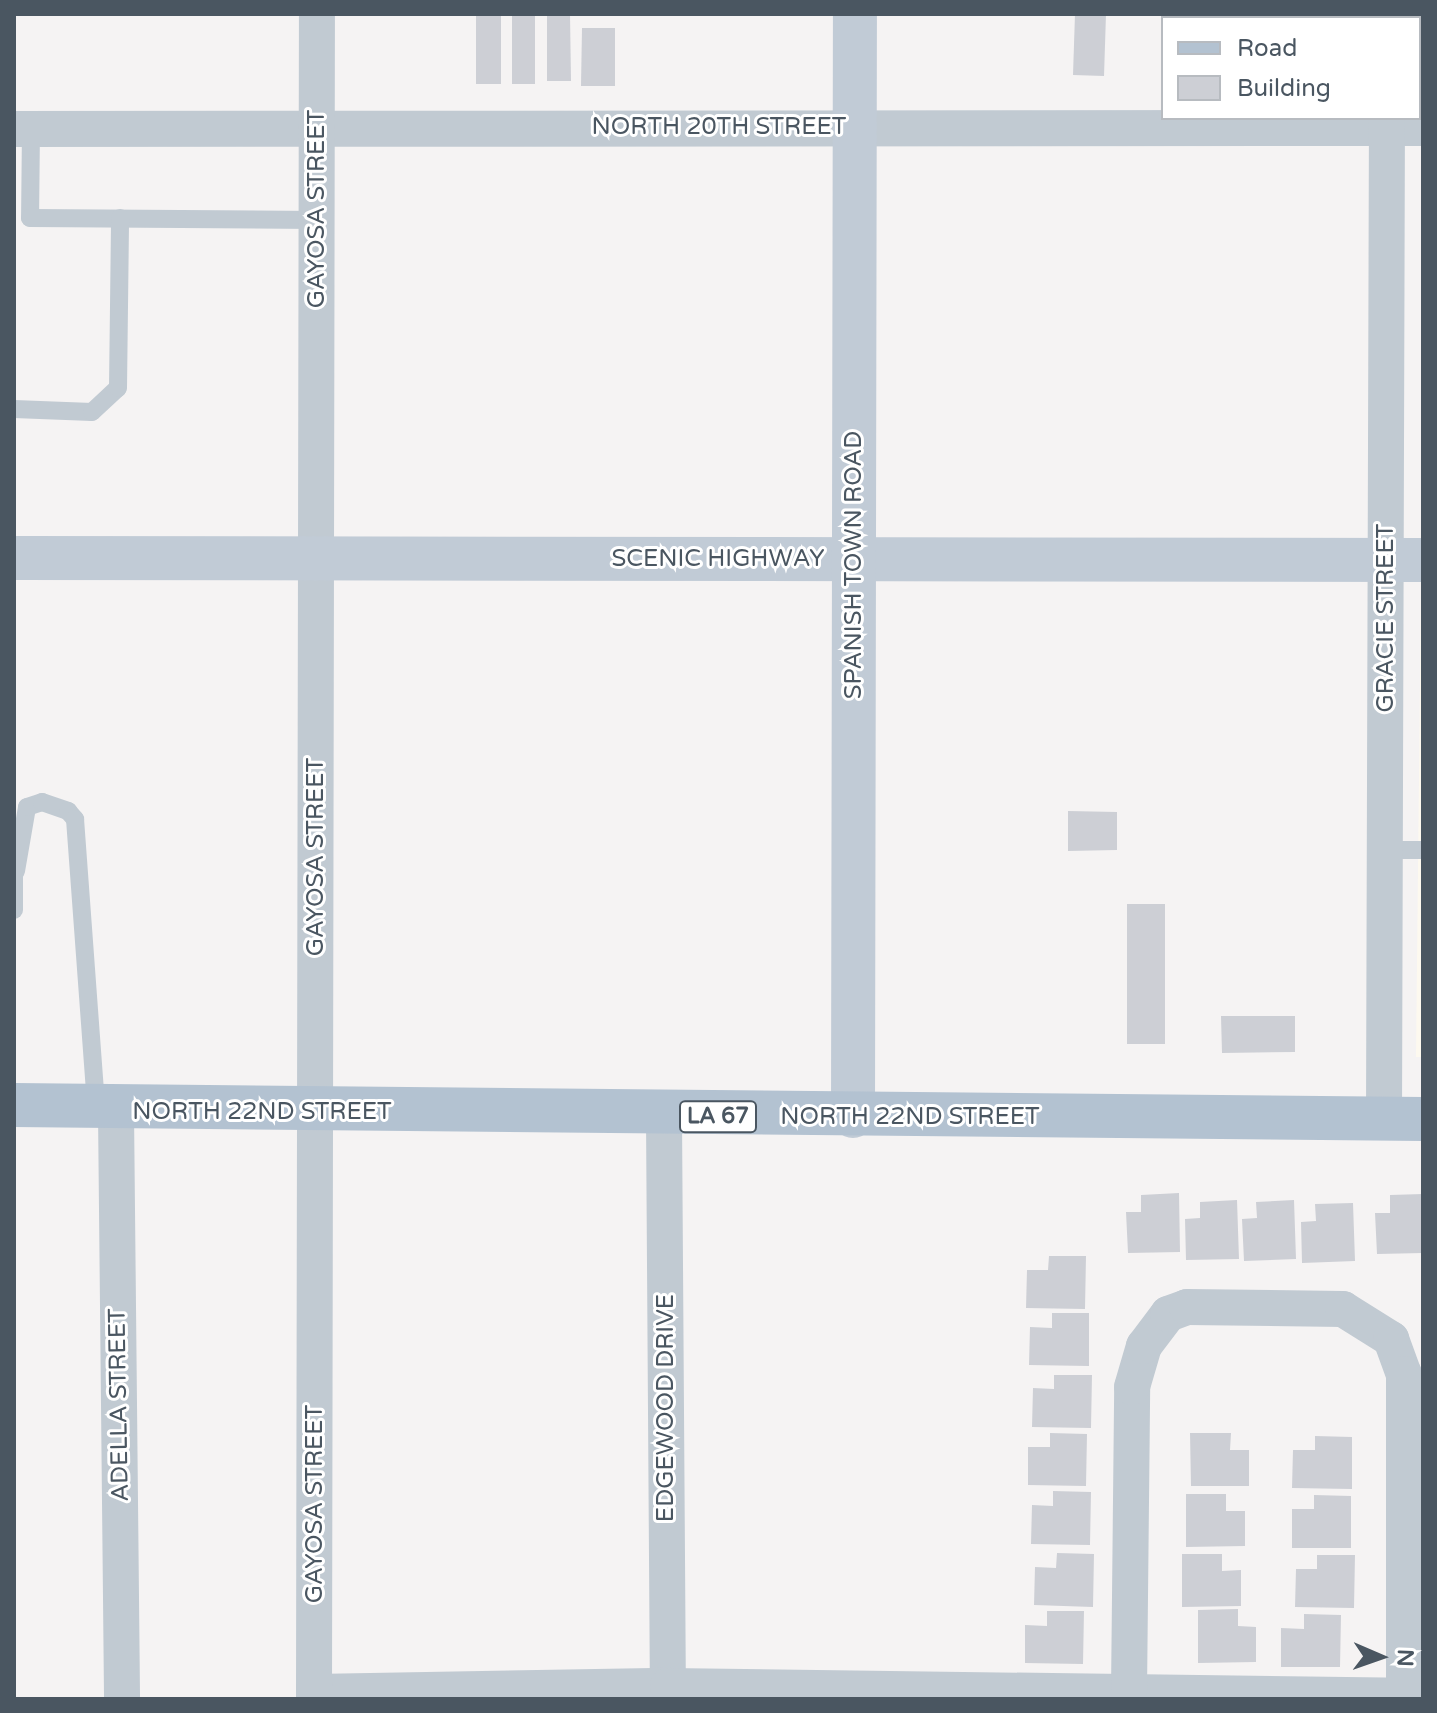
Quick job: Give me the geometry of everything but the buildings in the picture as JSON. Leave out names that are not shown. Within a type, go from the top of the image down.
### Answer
[{"type":"main road","name":"NORTH 22ND STREET","points":[[14,1105],[106,1111],[664,1117],[1404,1119]]},
{"type":"street","name":"GAYOSA STREET","points":[[314,1696],[317,14]]},
{"type":"street","name":"SPANISH TOWN ROAD","points":[[853,1116],[855,14]]},
{"type":"street","name":"NORTH 20TH STREET","points":[[23,128],[1387,123],[1423,128]]},
{"type":"street","name":"GRACIE STREET","points":[[1387,123],[1405,559],[1386,850],[1404,1119]]},
{"type":"street","name":"SCENIC HIGHWAY","points":[[14,558],[317,561],[1405,559]]},
{"type":"street","name":"ADELLA STREET","points":[[106,1111],[122,1699]]},
{"type":"street","name":"EDGEWOOD DRIVE","points":[[664,1117],[668,1692]]},
{"type":"street","points":[[314,1696],[668,1692],[1006,1695],[1129,1692],[1414,1696],[1404,1374],[1391,1339],[1343,1309],[1187,1307],[1151,1333],[1132,1387],[1129,1692]]},
{"type":"lane","points":[[23,128],[22,218],[317,220]]},
{"type":"lane","points":[[14,409],[92,412],[118,388],[120,218]]},
{"type":"lane","points":[[14,910],[15,871],[27,807],[42,802],[68,811],[75,819],[106,1111]]},
{"type":"lane","points":[[1386,850],[1423,850]]},
{"type":"shaded area","points":[[1421,591],[1423,1057],[1416,1057]]}]
